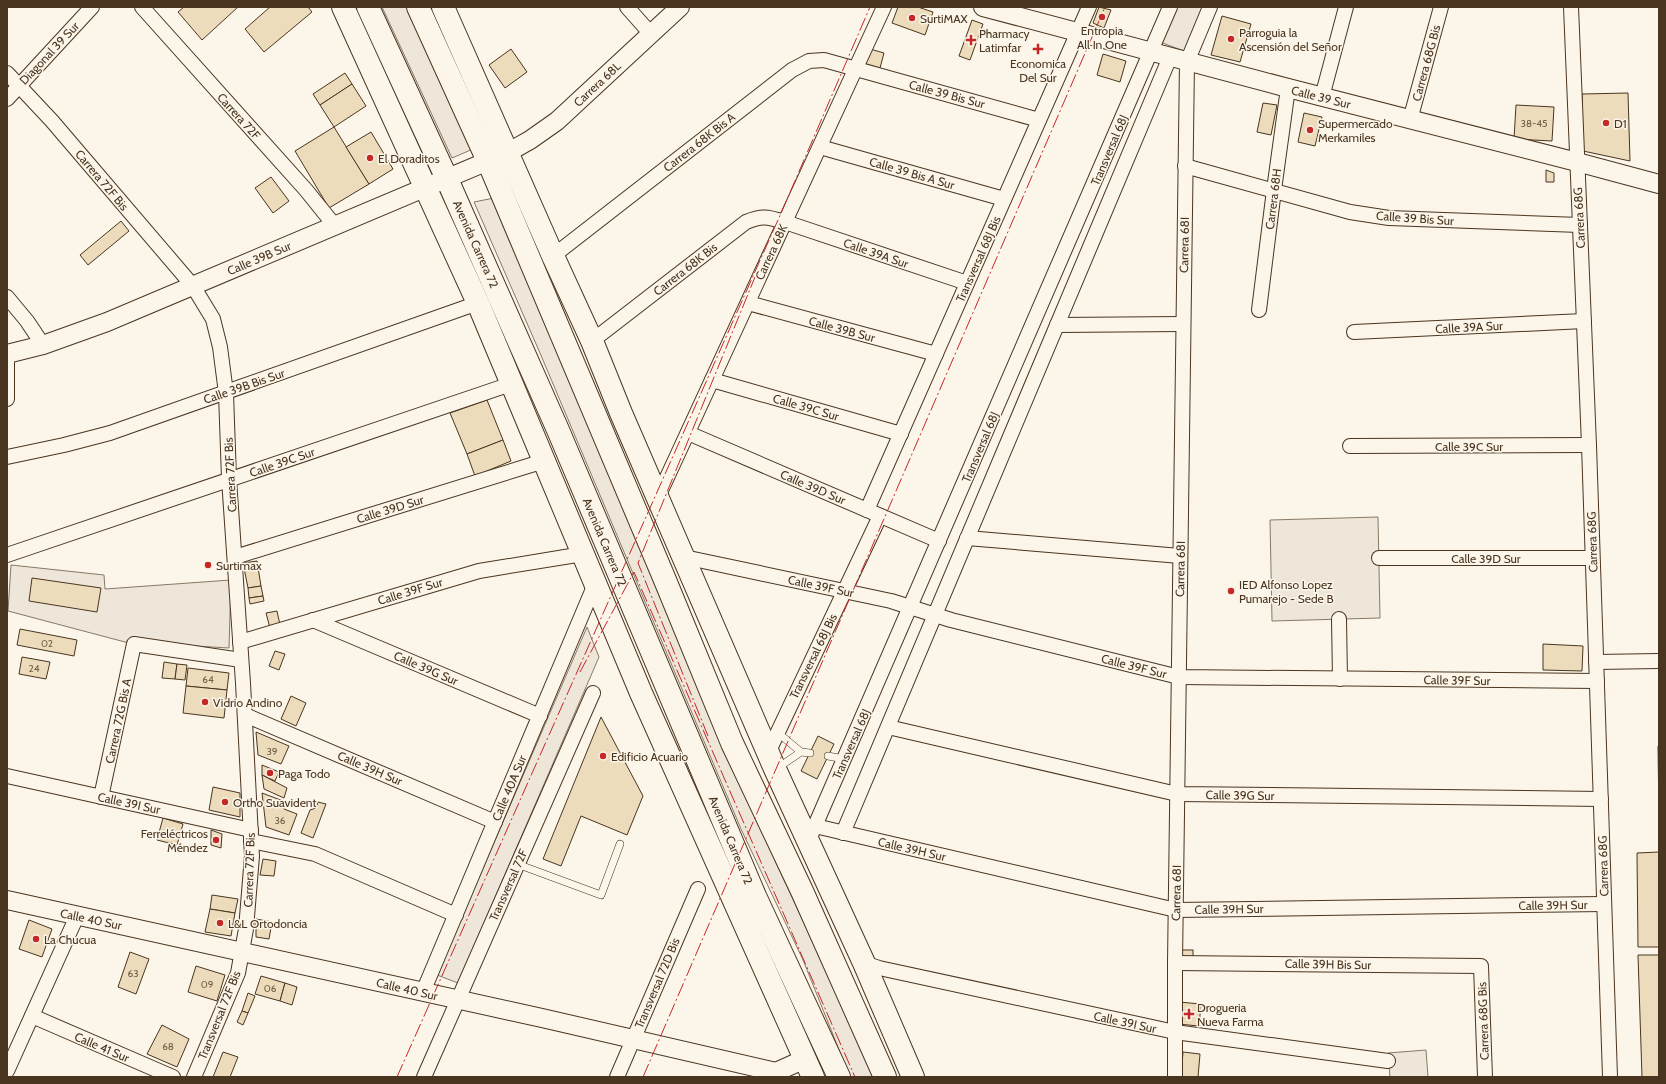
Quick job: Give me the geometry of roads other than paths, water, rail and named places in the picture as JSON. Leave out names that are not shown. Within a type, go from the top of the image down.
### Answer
[{"type":"highway","name":"Avenida Carrera 72","points":[[343,7],[478,304],[650,714],[809,1068]]},
{"type":"highway","name":"Avenida Carrera 72","points":[[368,7],[447,178],[558,430],[727,833],[839,1077]]},
{"type":"highway","points":[[418,7],[488,161],[749,781],[802,891],[885,1077]]},
{"type":"highway","points":[[443,7],[553,256],[592,340],[621,412],[772,761],[812,834],[864,963],[913,1077]]},
{"type":"highway","points":[[511,384],[558,430]]},
{"type":"highway","points":[[698,661],[701,595]]},
{"type":"street","name":"Diagonal 39 Sur","points":[[7,99],[92,7]]},
{"type":"street","name":"Carrera 72F","points":[[142,7],[306,190],[335,226]]},
{"type":"street","points":[[627,7],[651,34]]},
{"type":"street","name":"Carrera 68L","points":[[508,152],[530,140],[557,121],[680,7]]},
{"type":"street","name":"Carrera 68K","points":[[658,497],[884,7]]},
{"type":"street","name":"Calle 39 Sur","points":[[984,7],[1322,97],[1659,184]]},
{"type":"street","name":"Transversal 68J Bis","points":[[867,510],[1089,7]]},
{"type":"street","name":"Transversal 68J","points":[[812,834],[1170,7]]},
{"type":"street","name":"Transversal 68J","points":[[843,833],[1057,325],[1179,59],[1210,7]]},
{"type":"street","points":[[1322,97],[1346,7]]},
{"type":"street","name":"Carrera 68G Bis","points":[[1410,120],[1442,7]]},
{"type":"street","name":"Carrera 68G","points":[[1571,7],[1589,445],[1610,1077]]},
{"type":"street","name":"Carrera 68I","points":[[1175,1077],[1175,963],[1185,166],[1179,59]]},
{"type":"street","name":"Carrera 68K Bis A","points":[[553,256],[792,70],[809,61],[824,60],[856,69]]},
{"type":"street","name":"Calle 39 Bis Sur","points":[[856,69],[1039,120]]},
{"type":"street","name":"Carrera 72F Bis","points":[[7,73],[52,121],[193,286],[208,309],[217,331],[226,393],[229,479],[245,715],[251,836],[251,878],[242,952]]},
{"type":"street","name":"Carrera 68H","points":[[1260,310],[1288,88]]},
{"type":"street","name":"Calle 39 Bis A Sur","points":[[820,147],[1004,199]]},
{"type":"street","name":"Calle 39B Sur","points":[[7,354],[43,346],[107,322],[508,152]]},
{"type":"street","name":"Calle 39 Bis Sur","points":[[1185,166],[1350,212],[1389,218],[1580,225]]},
{"type":"street","name":"Carrera 68K Bis","points":[[592,340],[746,222],[759,217],[771,218],[785,222]]},
{"type":"street","name":"Calle 39A Sur","points":[[785,222],[967,283]]},
{"type":"street","points":[[7,297],[27,321],[43,346]]},
{"type":"street","name":"Calle 39B Sur","points":[[748,303],[936,354]]},
{"type":"street","name":"Calle 39B Bis Sur","points":[[7,457],[64,445],[110,432],[226,393],[478,304]]},
{"type":"street","name":"Calle 39A Sur","points":[[1354,332],[1584,321]]},
{"type":"street","points":[[1057,325],[1183,324]]},
{"type":"street","points":[[7,354],[7,399]]},
{"type":"street","name":"Calle 39C Sur","points":[[712,380],[901,434]]},
{"type":"street","name":"Calle 39C Sur","points":[[7,555],[511,384]]},
{"type":"street","name":"Calle 39D Sur","points":[[688,433],[939,541]]},
{"type":"street","name":"Calle 39C Sur","points":[[1350,446],[1589,445]]},
{"type":"street","name":"Calle 39D Sur","points":[[235,557],[544,461]]},
{"type":"street","name":"Transversal 68J Bis","points":[[772,761],[777,732],[880,516]]},
{"type":"street","points":[[967,538],[1180,556]]},
{"type":"street","name":"Calle 39F Sur","points":[[240,642],[479,571],[583,554]]},
{"type":"street","name":"Calle 39F Sur","points":[[684,557],[844,591],[1179,677],[1597,681]]},
{"type":"street","name":"Calle 39D Sur","points":[[1379,558],[1592,558]]},
{"type":"street","name":"Calle 40A Sur","points":[[423,992],[595,584]]},
{"type":"street","points":[[1339,619],[1340,678]]},
{"type":"street","name":"Calle 39G Sur","points":[[313,620],[540,716]]},
{"type":"street","name":"Carrera 72G Bis A","points":[[101,797],[134,644],[241,660]]},
{"type":"street","points":[[1596,662],[1659,661]]},
{"type":"street","name":"Transversal 72F","points":[[424,1077],[593,693]]},
{"type":"street","name":"Calle 39H Sur","points":[[245,715],[495,822]]},
{"type":"street","name":"Calle 39G Sur","points":[[888,727],[1177,794],[1601,799]]},
{"type":"street","name":"Calle 39I Sur","points":[[7,776],[101,797],[315,854],[456,915]]},
{"type":"street","name":"Calle 39H Sur","points":[[812,834],[843,833],[1176,910],[1604,904]]},
{"type":"street","name":"Transversal 72D Bis","points":[[616,1077],[698,889]]},
{"type":"street","name":"Calle 40 Sur","points":[[7,900],[633,1039],[775,1074],[809,1068]]},
{"type":"street","points":[[7,1071],[77,916]]},
{"type":"street","name":"Transversal 72F Bis","points":[[194,1077],[233,987],[238,973],[242,952]]},
{"type":"street","name":"Calle 39I Sur","points":[[864,963],[879,968],[1175,1032],[1388,1061]]},
{"type":"street","name":"Calle 39H Bis Sur","points":[[1175,963],[1481,966]]},
{"type":"street","name":"Carrera 68G Bis","points":[[1481,966],[1485,1077]]},
{"type":"street","name":"Calle 41 Sur","points":[[32,1016],[173,1077]]},
{"type":"lane","points":[[777,732],[801,752]]},
{"type":"lane","points":[[772,761],[801,752],[810,753]]},
{"type":"lane","points":[[828,756],[844,759]]},
{"type":"lane","points":[[517,864],[601,895],[620,844]]},
{"type":"place","name":"Entropia All In One","points":[[1102,17]]},
{"type":"place","name":"SurtiMAX","points":[[912,18]]},
{"type":"place","name":"Parroguia la Ascensión del Señor","points":[[1231,39]]},
{"type":"place","name":"Pharmacy Latimfar","points":[[971,40]]},
{"type":"place","name":"Economica Del Sur","points":[[1038,49]]},
{"type":"place","name":"D1","points":[[1606,123]]},
{"type":"place","name":"Supermercado Merkamiles","points":[[1310,130]]},
{"type":"place","name":"El Doraditos","points":[[370,158]]},
{"type":"place","name":"Surtimax","points":[[208,565]]},
{"type":"place","name":"IED Alfonso Lopez Pumarejo - Sede B","points":[[1231,591]]},
{"type":"place","name":"Vidrio Andino","points":[[205,702]]},
{"type":"place","name":"Edificio Acuario","points":[[603,756]]},
{"type":"place","name":"Paga Todo","points":[[270,773]]},
{"type":"place","name":"Ortho Suavident","points":[[225,802]]},
{"type":"place","name":"Ferreléctricos Méndez","points":[[216,840]]},
{"type":"place","name":"L&L Ortodoncia","points":[[220,923]]},
{"type":"place","name":"La Chucua","points":[[36,939]]},
{"type":"place","name":"Drogueria Nueva Farma","points":[[1189,1014]]}]
